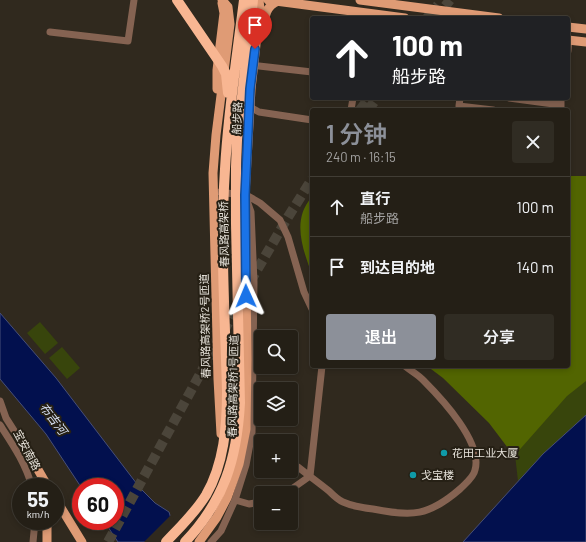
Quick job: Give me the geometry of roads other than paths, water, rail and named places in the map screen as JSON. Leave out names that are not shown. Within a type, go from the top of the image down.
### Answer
[{"type":"highway","points":[[177,0],[222,66],[228,84],[229,118]]},
{"type":"highway","name":"春风路高架桥","points":[[166,542],[206,496],[220,460],[224,442],[227,408],[223,206],[224,171],[244,0]]},
{"type":"highway","name":"春风路高架桥","points":[[185,542],[209,513],[223,486],[233,455],[238,428],[240,403],[236,167],[253,0]]},
{"type":"main road","name":"船步路","points":[[214,191],[213,173],[216,135],[229,32],[230,12],[226,3],[221,0]]},
{"type":"main road","name":"船步路","points":[[216,135],[217,70],[224,9],[221,0]]},
{"type":"main road","name":"船步路","points":[[245,195],[250,89],[259,19],[259,0]]},
{"type":"main road","points":[[268,0],[367,16]]},
{"type":"main road","points":[[360,0],[484,16]]},
{"type":"main road","points":[[259,19],[264,8],[272,2],[278,1]]},
{"type":"main road","points":[[250,107],[256,89],[266,12],[271,5],[278,1]]},
{"type":"main road","points":[[229,32],[236,22],[244,19],[253,23],[257,36]]},
{"type":"main road","points":[[570,27],[586,29]]},
{"type":"main road","points":[[570,40],[586,42]]},
{"type":"main road","points":[[222,85],[227,95],[236,100],[246,97],[250,89]]},
{"type":"main road","name":"春风路高架桥2号匝道","points":[[214,191],[218,379],[221,430],[220,460]]},
{"type":"main road","name":"春风路高架桥1号匝道","points":[[199,542],[226,509],[239,464],[246,429],[247,359],[245,195]]},
{"type":"main road","points":[[29,454],[38,478]]},
{"type":"main road","points":[[29,454],[43,478]]},
{"type":"main road","points":[[64,513],[82,542]]},
{"type":"main road","points":[[47,542],[48,530]]},
{"type":"street","points":[[50,32],[128,41],[134,0]]},
{"type":"street","points":[[259,66],[310,72]]},
{"type":"street","points":[[460,100],[459,106],[476,108]]},
{"type":"street","points":[[526,100],[561,104]]},
{"type":"street","points":[[250,107],[259,112],[310,120]]},
{"type":"street","points":[[214,191],[245,195],[260,203],[277,216],[283,225],[304,292],[310,305]]},
{"type":"street","points":[[211,542],[221,530],[226,509],[235,500],[244,474],[249,453],[253,421],[253,251],[251,212],[245,195]]},
{"type":"street","points":[[296,486],[310,476],[322,368]]},
{"type":"street","points":[[298,467],[343,502],[397,514],[422,512],[432,509],[450,498],[466,483],[475,471],[476,460],[472,442],[462,426],[434,391],[423,379],[408,368]]},
{"type":"street","name":"宝安南路","points":[[0,401],[6,418],[29,454]]},
{"type":"street","name":"宝安南路","points":[[0,425],[20,457],[30,478]]},
{"type":"street","points":[[235,500],[249,504],[254,503]]},
{"type":"street","points":[[33,542],[34,530]]},
{"type":"water","name":"布吉河","points":[[0,313],[56,378],[140,488],[155,503],[169,512],[178,542],[118,542],[110,530],[124,530],[124,478],[75,478],[46,434],[0,379]]},
{"type":"water","points":[[586,415],[586,542],[463,542],[543,454]]},
{"type":"tunnel","points":[[438,16],[450,0]]},
{"type":"tunnel","points":[[429,16],[438,5]]},
{"type":"tunnel","points":[[362,108],[368,100]]},
{"type":"tunnel","points":[[370,108],[376,100]]},
{"type":"tunnel","points":[[250,282],[310,182]]},
{"type":"tunnel","points":[[108,542],[239,303]]},
{"type":"place","name":"花田工业大厦","points":[[444,453]]},
{"type":"place","name":"戈宝楼","points":[[413,475]]}]
